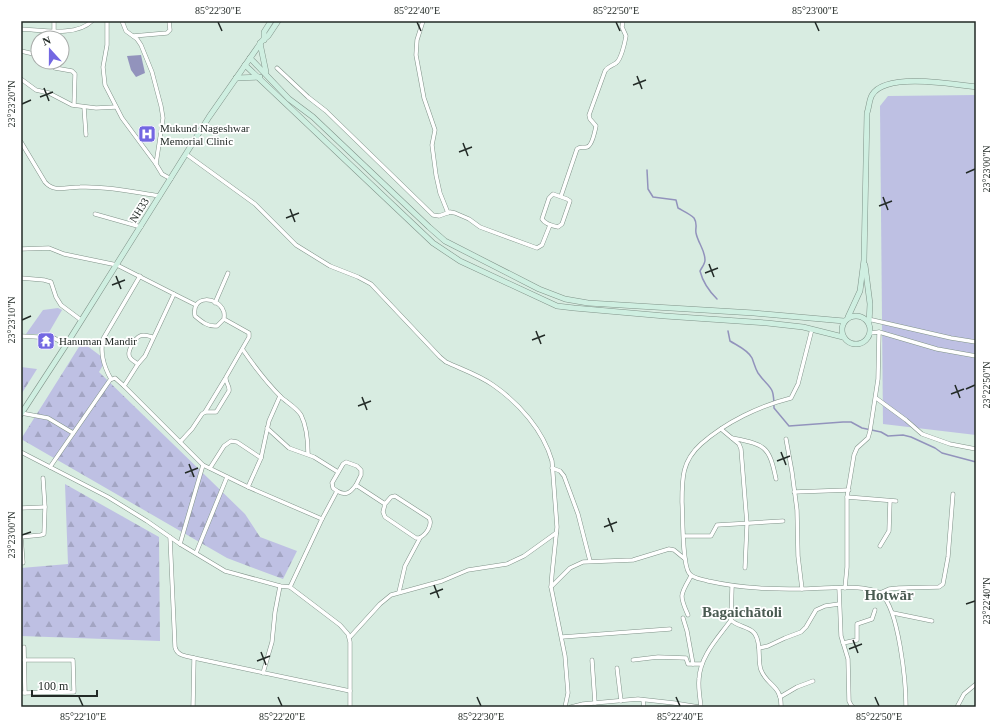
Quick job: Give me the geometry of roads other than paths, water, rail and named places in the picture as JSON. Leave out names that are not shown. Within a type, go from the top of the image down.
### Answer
[{"type":"main road","points":[[266,73],[262,42],[264,32],[271,21]]},
{"type":"main road","name":"NH33","points":[[21,414],[82,320],[209,117],[245,64],[278,21]]},
{"type":"main road","points":[[250,58],[290,98],[313,117],[445,241],[539,290],[565,299],[588,303],[846,319],[855,315],[862,317],[867,321],[870,330]]},
{"type":"main road","points":[[245,64],[433,243],[460,261],[504,280],[557,306],[658,316],[767,322],[803,327],[843,337]]},
{"type":"main road","points":[[236,78],[260,77]]},
{"type":"main road","points":[[864,260],[870,304],[868,319],[870,330],[867,338],[863,342],[852,344],[843,337],[841,332],[842,326],[860,291],[864,260],[867,114],[872,95],[884,86],[891,83],[928,81],[976,87]]},
{"type":"street","points":[[70,31],[75,31],[92,21]]},
{"type":"street","points":[[107,21],[107,45],[103,60],[105,85],[124,122],[162,174],[170,178]]},
{"type":"street","points":[[122,21],[126,31],[139,42],[145,55],[152,72],[161,106],[162,123],[156,164]]},
{"type":"street","points":[[133,36],[167,33],[170,30],[170,21]]},
{"type":"street","points":[[423,21],[417,40],[416,55],[424,98],[435,130],[432,145],[436,175],[440,193],[448,213]]},
{"type":"street","points":[[561,196],[577,149],[590,145],[596,126],[590,119],[589,114],[605,71],[619,60],[626,36],[622,27],[623,21]]},
{"type":"street","points":[[21,29],[38,30]]},
{"type":"street","points":[[277,68],[308,98],[326,111],[433,214],[439,216],[454,213],[469,219],[480,227],[537,248],[542,245],[550,225]]},
{"type":"street","points":[[66,70],[72,71],[75,74],[74,105]]},
{"type":"street","points":[[21,79],[36,90],[49,93],[74,105],[106,109],[116,107]]},
{"type":"street","points":[[84,107],[86,135]]},
{"type":"street","points":[[21,142],[45,182],[51,187],[58,189],[78,187],[107,188],[160,196]]},
{"type":"street","points":[[186,154],[255,204],[296,245],[330,266],[371,284],[440,357],[446,362],[493,385],[519,407],[527,416],[549,453],[552,468],[557,515],[552,587],[565,656],[568,693],[565,707]]},
{"type":"street","points":[[553,194],[561,196],[570,202],[562,224],[558,227],[544,222],[542,219],[549,198],[553,194]]},
{"type":"street","points":[[95,214],[140,227]]},
{"type":"street","points":[[21,249],[49,248],[64,254],[117,264],[196,305]]},
{"type":"street","points":[[215,303],[228,273]]},
{"type":"street","points":[[111,379],[104,364],[103,342],[140,276]]},
{"type":"street","points":[[21,278],[51,282],[61,305],[82,320]]},
{"type":"street","points":[[124,386],[148,350],[152,337],[174,294]]},
{"type":"street","points":[[201,300],[208,300],[215,303],[222,307],[224,319],[217,326],[212,326],[203,322],[195,316],[194,310],[196,305],[201,300]]},
{"type":"street","points":[[180,442],[205,412],[226,379],[249,337],[249,333],[224,319]]},
{"type":"street","points":[[868,319],[951,338],[976,342]]},
{"type":"street","points":[[812,329],[798,384],[791,398],[779,401],[752,412],[721,429],[709,437],[689,456],[682,482],[683,544],[685,559],[691,576],[732,587],[802,589],[845,588],[871,590],[880,593],[888,602],[896,623],[902,662],[906,707]]},
{"type":"street","points":[[870,330],[937,349],[976,356]]},
{"type":"street","points":[[845,588],[847,567],[847,496],[854,455],[857,448],[868,438],[871,429],[876,398],[879,363],[879,332]]},
{"type":"street","points":[[21,336],[54,338],[66,345]]},
{"type":"street","points":[[138,364],[129,356],[133,344],[140,336],[152,337]]},
{"type":"street","points":[[243,350],[262,376],[280,396],[296,409],[301,416],[307,438],[308,454]]},
{"type":"street","points":[[111,379],[115,378],[124,386],[203,465],[248,487],[322,519]]},
{"type":"street","points":[[50,467],[111,379]]},
{"type":"street","points":[[205,412],[216,412],[230,390],[226,379]]},
{"type":"street","points":[[248,487],[261,458],[267,428],[280,396]]},
{"type":"street","points":[[876,398],[922,434],[950,444],[976,449]]},
{"type":"street","points":[[21,414],[48,418],[74,433]]},
{"type":"street","points":[[267,428],[289,448],[308,454],[338,472]]},
{"type":"street","points":[[721,429],[739,444],[741,449],[747,524],[745,568]]},
{"type":"street","points":[[731,438],[759,445],[766,450],[772,459],[776,480]]},
{"type":"street","points":[[786,439],[797,510],[798,556],[802,589]]},
{"type":"street","points":[[210,468],[224,446],[231,441],[237,442],[261,458]]},
{"type":"street","points":[[21,452],[108,497],[180,544],[225,571],[280,586],[290,587],[340,625],[350,637],[350,707]]},
{"type":"street","points":[[346,462],[357,466],[361,470],[361,474],[356,485],[348,494],[342,494],[337,491],[332,484],[343,464],[346,462]]},
{"type":"street","points":[[180,544],[203,465]]},
{"type":"street","points":[[552,468],[560,471],[564,476],[578,514],[590,561]]},
{"type":"street","points":[[196,553],[227,477]]},
{"type":"street","points":[[23,563],[21,537],[44,534],[45,506],[43,478]]},
{"type":"street","points":[[356,485],[385,504]]},
{"type":"street","points":[[794,492],[849,490]]},
{"type":"street","points":[[290,587],[337,491]]},
{"type":"street","points":[[880,593],[894,588],[939,587],[943,584],[948,557],[953,494]]},
{"type":"street","points":[[399,592],[405,566],[420,538],[425,534],[431,524],[431,521],[429,518],[395,496],[391,497],[385,504],[383,512],[386,517],[413,536],[420,538]]},
{"type":"street","points":[[847,496],[896,502]]},
{"type":"street","points":[[880,546],[889,531],[890,501]]},
{"type":"street","points":[[21,508],[45,506]]},
{"type":"street","points":[[684,536],[710,536],[713,534],[717,525],[783,521]]},
{"type":"street","points":[[350,637],[391,595],[442,581],[468,570],[507,564],[524,556],[556,533]]},
{"type":"street","points":[[170,537],[175,648],[177,653],[194,658],[350,691]]},
{"type":"street","points":[[552,587],[574,565],[583,562],[633,560],[669,549],[674,550],[685,559]]},
{"type":"street","points":[[688,615],[683,603],[682,595],[691,576]]},
{"type":"street","points":[[263,673],[272,642],[275,612],[280,586]]},
{"type":"street","points":[[567,699],[573,706],[643,700],[700,707],[699,679],[702,664],[708,652],[731,620],[732,587]]},
{"type":"street","points":[[838,588],[841,636],[848,659],[849,701],[854,707]]},
{"type":"street","points":[[759,648],[768,646],[803,630],[816,610],[825,606],[839,604]]},
{"type":"street","points":[[843,643],[857,640],[857,624],[872,619],[875,610]]},
{"type":"street","points":[[893,613],[932,622]]},
{"type":"street","points":[[683,618],[693,664]]},
{"type":"street","points":[[731,620],[753,632],[756,636],[761,669],[763,674],[778,690],[781,707]]},
{"type":"street","points":[[562,637],[670,629]]},
{"type":"street","points":[[24,647],[23,693],[74,692],[73,660],[24,660]]},
{"type":"street","points":[[633,660],[658,656],[686,658],[687,663],[702,664]]},
{"type":"street","points":[[193,707],[194,658]]},
{"type":"street","points":[[592,660],[595,703]]},
{"type":"street","points":[[617,668],[621,701]]},
{"type":"street","points":[[780,698],[797,687],[813,681]]},
{"type":"street","points":[[958,707],[964,694],[976,684]]},
{"type":"street","points":[[643,700],[644,707]]},
{"type":"waterway","points":[[647,170],[648,189],[653,197],[676,200],[678,208],[694,218],[698,240],[705,256],[705,260],[700,271],[711,293],[717,299]]},
{"type":"waterway","points":[[728,331],[730,341],[742,348],[752,358],[758,373],[772,391],[774,408],[789,426],[851,422],[862,428],[881,432],[888,436],[903,435],[911,437],[935,448],[942,453],[976,462]]},
{"type":"place","name":"Mukund Nageshwar Memorial Clinic","points":[[147,134]]},
{"type":"place","name":"Hanuman Mandir","points":[[46,341]]},
{"type":"district","name":"Hotwār","points":[[889,595]]},
{"type":"district","name":"Bagaichātoli","points":[[742,612]]}]
